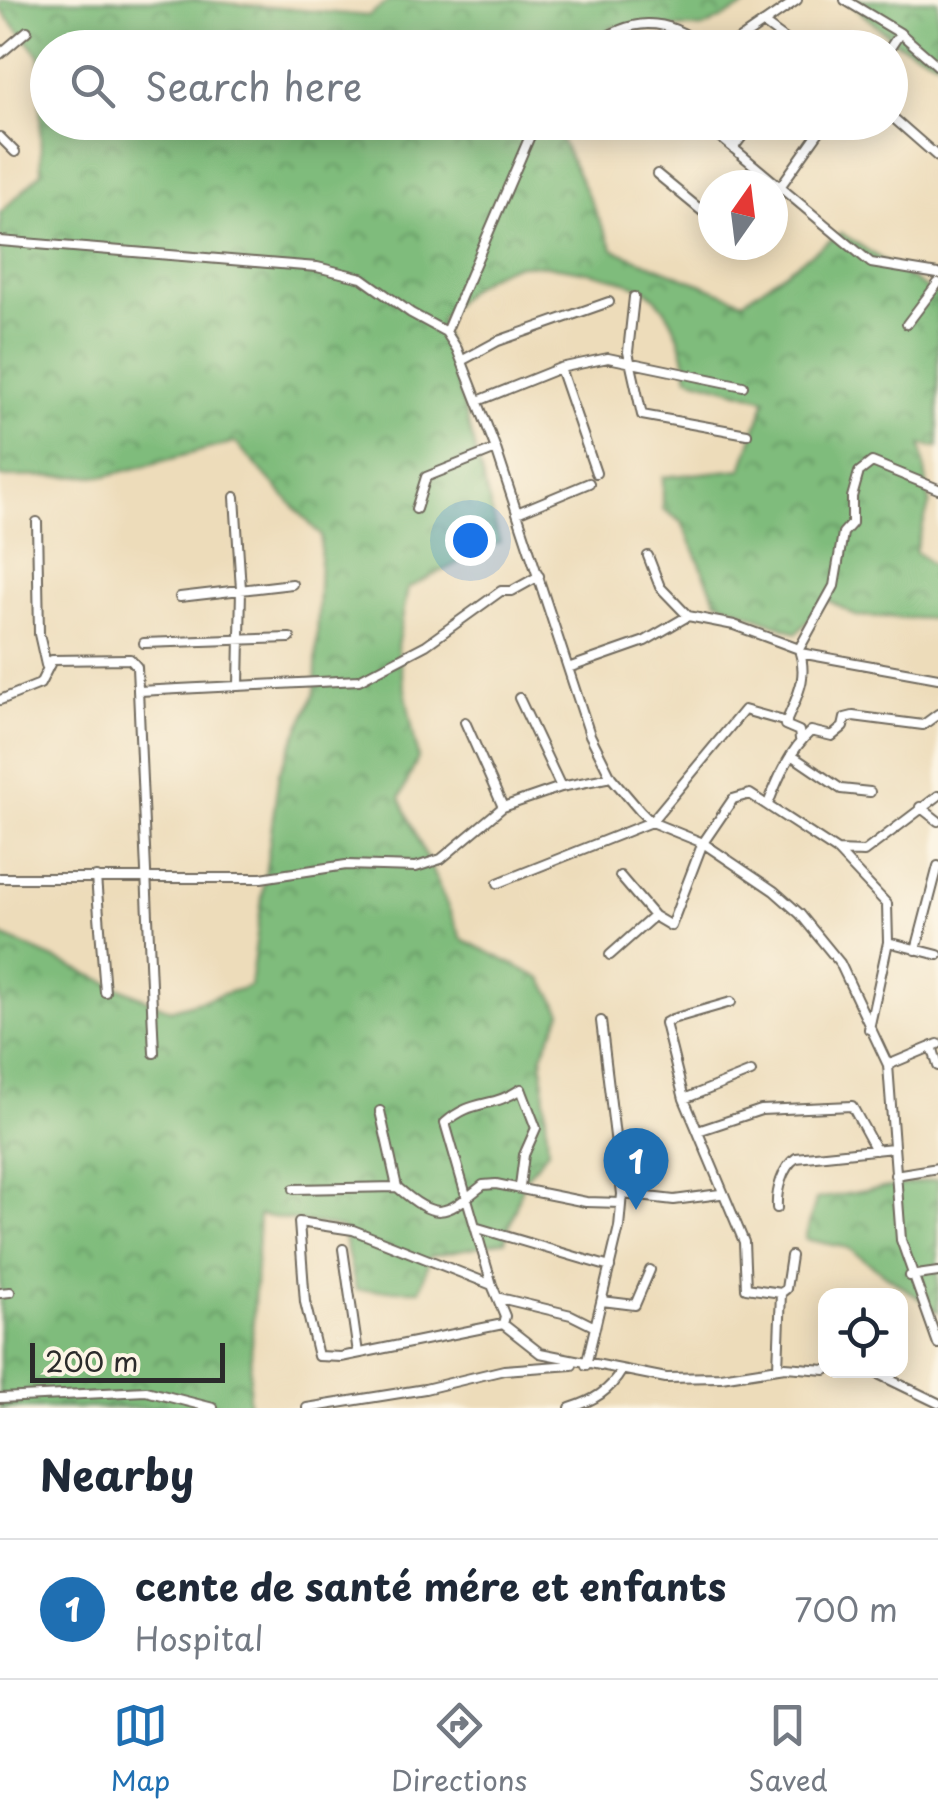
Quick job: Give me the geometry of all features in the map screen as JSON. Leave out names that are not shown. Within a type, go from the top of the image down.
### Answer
[{"type":"street","points":[[754,30],[797,0]]},
{"type":"street","points":[[845,0],[895,30]]},
{"type":"street","points":[[627,30],[641,23],[664,22],[677,30]]},
{"type":"street","points":[[763,24],[772,30]]},
{"type":"street","points":[[0,54],[26,31]]},
{"type":"street","points":[[908,40],[938,66]]},
{"type":"street","points":[[908,130],[938,156]]},
{"type":"street","points":[[0,137],[15,152]]},
{"type":"street","points":[[446,332],[528,140]]},
{"type":"street","points":[[726,140],[757,170]]},
{"type":"street","points":[[734,146],[739,140]]},
{"type":"street","points":[[788,176],[813,140]]},
{"type":"street","points":[[656,174],[698,208]]},
{"type":"street","points":[[788,194],[872,263],[938,274]]},
{"type":"street","points":[[0,241],[317,267],[362,278],[446,332],[463,360],[466,382],[478,401],[496,449],[590,735],[611,777],[652,822],[703,844],[774,890],[800,914],[840,964],[888,1065],[901,1240],[910,1276],[938,1344]]},
{"type":"street","points":[[907,324],[938,283]]},
{"type":"street","points":[[634,297],[628,352],[642,415],[747,434]]},
{"type":"street","points":[[463,360],[498,341],[608,302]]},
{"type":"street","points":[[478,401],[560,368],[608,358],[743,386]]},
{"type":"street","points":[[560,368],[596,473]]},
{"type":"street","points":[[416,509],[426,477],[496,449]]},
{"type":"street","points":[[786,722],[803,684],[800,651],[834,586],[843,534],[852,522],[852,497],[859,472],[872,462],[938,489]]},
{"type":"street","points":[[517,512],[589,483]]},
{"type":"street","points":[[234,496],[241,589],[239,686]]},
{"type":"street","points":[[0,700],[40,684],[46,665],[38,634],[37,522]]},
{"type":"street","points":[[648,556],[660,587],[688,616],[753,630],[800,651],[938,678]]},
{"type":"street","points":[[139,691],[359,680],[426,645],[501,592],[512,592],[539,576]]},
{"type":"street","points":[[180,597],[292,584]]},
{"type":"street","points":[[568,668],[657,636],[688,616]]},
{"type":"street","points":[[144,643],[290,638]]},
{"type":"street","points":[[46,665],[52,660],[130,659],[137,666],[154,1053]]},
{"type":"street","points":[[520,698],[561,787]]},
{"type":"street","points":[[498,883],[652,822],[744,710],[786,722],[800,730],[800,738]]},
{"type":"street","points":[[768,804],[800,738],[811,731],[837,734],[844,718],[853,716],[923,725],[938,714]]},
{"type":"street","points":[[465,722],[503,808]]},
{"type":"street","points":[[791,754],[841,789],[870,792]]},
{"type":"street","points":[[0,878],[261,878],[346,865],[416,866],[441,860],[503,808],[561,787],[611,777]]},
{"type":"street","points":[[620,876],[654,916],[666,925],[676,921],[703,844],[733,799],[750,794],[768,804],[837,851],[887,904],[888,942],[869,1031]]},
{"type":"street","points":[[837,851],[864,852],[938,796]]},
{"type":"street","points":[[920,807],[938,820]]},
{"type":"street","points":[[916,950],[938,866]]},
{"type":"street","points":[[96,877],[104,992]]},
{"type":"street","points":[[610,955],[654,916]]},
{"type":"street","points":[[888,942],[938,955]]},
{"type":"street","points":[[731,1002],[665,1024],[684,1099],[720,1194],[744,1242],[746,1288],[781,1293],[786,1289],[791,1256]]},
{"type":"street","points":[[587,1365],[622,1199],[601,1021]]},
{"type":"street","points":[[888,1065],[935,1045],[938,1066]]},
{"type":"street","points":[[684,1099],[751,1072]]},
{"type":"street","points":[[503,1324],[506,1316],[492,1285],[446,1122],[469,1102],[484,1104],[521,1089],[536,1128],[524,1156],[520,1186]]},
{"type":"street","points":[[698,1132],[761,1110],[852,1106],[876,1150]]},
{"type":"street","points":[[380,1110],[397,1187]]},
{"type":"street","points":[[777,1208],[780,1184],[789,1162],[796,1158],[893,1148]]},
{"type":"street","points":[[895,1175],[938,1168]]},
{"type":"street","points":[[294,1190],[397,1187],[427,1209],[438,1212],[468,1202],[483,1184],[520,1186],[586,1202],[674,1200],[720,1194]]},
{"type":"street","points":[[492,1285],[354,1230],[298,1222],[314,1353],[324,1357],[503,1324],[540,1353],[676,1379],[778,1367],[818,1370]]},
{"type":"street","points":[[478,1228],[610,1266]]},
{"type":"street","points":[[343,1249],[358,1353]]},
{"type":"street","points":[[602,1301],[635,1305],[650,1270]]},
{"type":"street","points":[[910,1276],[938,1272]]},
{"type":"street","points":[[778,1367],[781,1293]]},
{"type":"street","points":[[500,1298],[596,1326]]},
{"type":"street","points":[[307,1408],[424,1390],[504,1370],[587,1365]]},
{"type":"street","points":[[575,1407],[614,1384],[622,1370]]},
{"type":"street","points":[[886,1378],[938,1403]]},
{"type":"street","points":[[0,1398],[146,1392],[213,1408]]},
{"type":"green space","points":[[0,0],[193,0],[368,16],[390,0],[758,0],[703,28],[30,30],[30,44],[0,9]]},
{"type":"green space","points":[[846,0],[938,0],[938,61],[908,48],[908,30],[882,30]]},
{"type":"green space","points":[[41,140],[561,140],[614,250],[743,301],[841,233],[938,296],[938,447],[921,445],[930,502],[915,551],[938,569],[938,619],[856,616],[826,599],[797,633],[716,600],[682,522],[663,509],[663,477],[742,469],[766,399],[688,377],[677,332],[651,294],[584,271],[543,265],[514,266],[472,287],[440,320],[500,542],[408,588],[397,646],[418,758],[400,798],[462,939],[542,979],[562,1012],[542,1055],[548,1150],[524,1180],[505,1241],[430,1256],[420,1290],[356,1290],[342,1228],[259,1215],[248,1408],[0,1408],[0,935],[170,1010],[250,986],[279,773],[315,693],[321,536],[235,442],[106,476],[0,477],[0,213],[41,173]]},
{"type":"green space","points":[[938,1179],[938,1312],[848,1248],[805,1239],[816,1199]]},
{"type":"place","name":"cente de santé mére et enfants","points":[[636,1210]]}]
